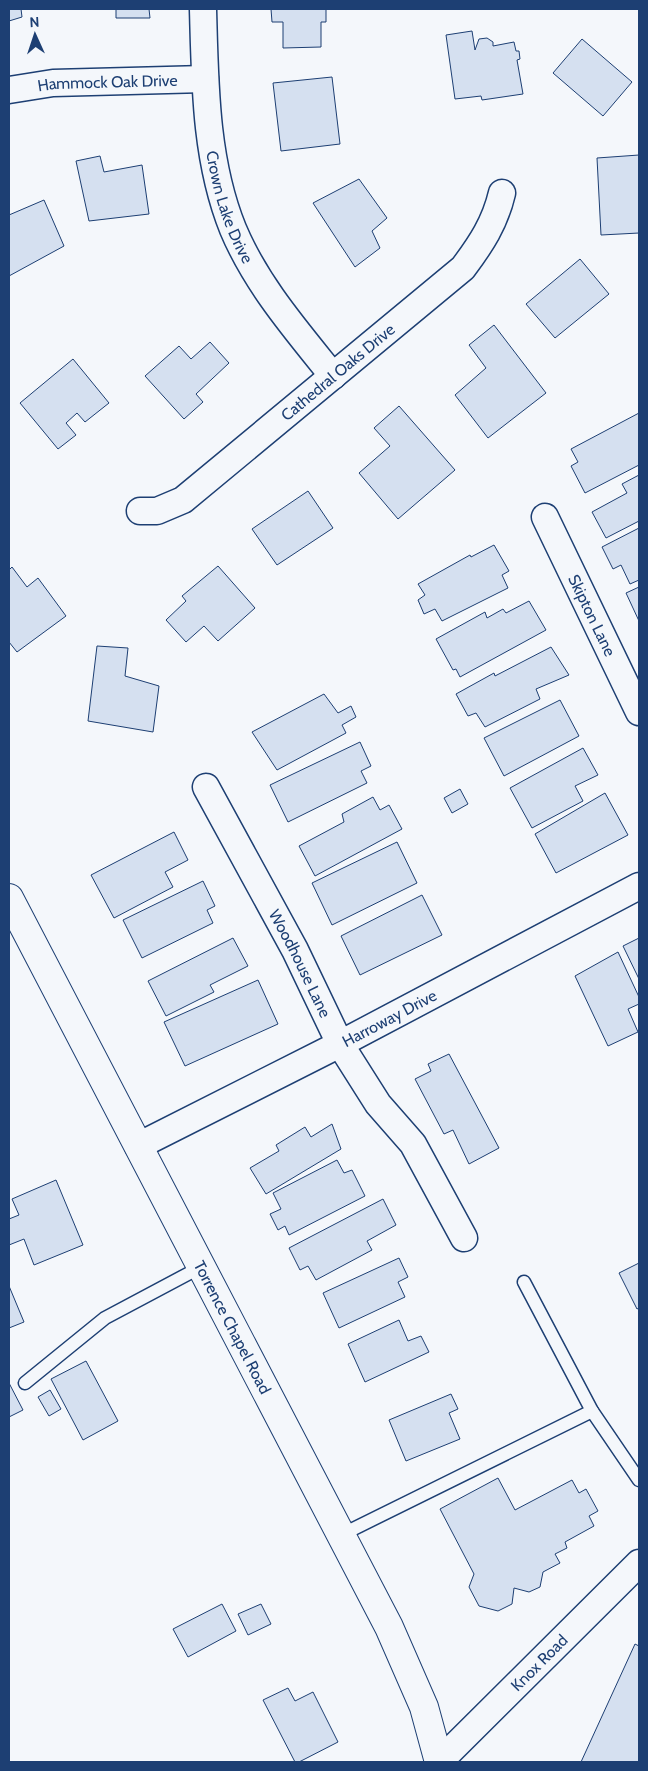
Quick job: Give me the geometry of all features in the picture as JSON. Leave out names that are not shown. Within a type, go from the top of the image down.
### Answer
[{"type":"street","name":"Crown Lake Drive","points":[[203,9],[208,122],[222,195],[233,229],[265,289],[333,376]]},
{"type":"street","name":"Hammock Oak Drive","points":[[9,90],[53,83],[205,79]]},
{"type":"street","name":"Cathedral Oaks Drive","points":[[140,511],[157,511],[184,500],[463,268],[485,238],[497,212],[502,193]]},
{"type":"street","name":"Skipton Lane","points":[[545,517],[639,712]]},
{"type":"street","name":"Woodhouse Lane","points":[[206,787],[295,950],[340,1044],[378,1104],[413,1144],[464,1238]]},
{"type":"street","name":"Harroway Drive","points":[[138,1146],[340,1044],[639,886]]},
{"type":"street","name":"Torrence Chapel Road","points":[[9,898],[389,1627],[424,1706],[438,1762]]},
{"type":"street","name":"Knox Road","points":[[438,1762],[639,1563]]},
{"type":"lane","points":[[25,1383],[105,1318],[201,1267]]},
{"type":"lane","points":[[524,1282],[592,1410],[639,1480]]},
{"type":"lane","points":[[341,1535],[592,1410]]},
{"type":"building","points":[[9,9],[21,9],[22,17],[9,21]]},
{"type":"building","points":[[116,9],[149,9],[150,18],[116,18]]},
{"type":"building","points":[[271,9],[326,9],[326,22],[321,22],[321,47],[283,48],[283,22],[272,22]]},
{"type":"building","points":[[472,31],[475,50],[479,39],[487,38],[493,42],[493,46],[514,42],[516,51],[519,51],[520,59],[517,60],[523,94],[482,100],[481,96],[455,99],[446,35]]},
{"type":"building","points":[[582,39],[632,82],[603,116],[553,73]]},
{"type":"building","points":[[332,77],[340,144],[281,151],[273,83]]},
{"type":"building","points":[[639,155],[639,233],[601,235],[597,158]]},
{"type":"building","points":[[100,156],[104,172],[142,165],[149,214],[89,221],[76,161]]},
{"type":"building","points":[[359,179],[387,218],[372,231],[380,248],[355,267],[313,203]]},
{"type":"building","points":[[44,200],[64,246],[9,276],[9,215]]},
{"type":"building","points":[[580,259],[609,294],[555,338],[526,304]]},
{"type":"building","points":[[494,325],[546,393],[488,438],[455,395],[486,368],[469,345]]},
{"type":"building","points":[[210,342],[229,363],[196,394],[203,402],[184,419],[145,376],[179,346],[191,359]]},
{"type":"building","points":[[73,359],[109,403],[85,422],[77,413],[66,423],[76,435],[58,449],[20,403]]},
{"type":"building","points":[[399,406],[455,470],[398,519],[359,473],[390,446],[374,428]]},
{"type":"building","points":[[639,413],[639,465],[585,493],[571,466],[578,462],[571,449]]},
{"type":"building","points":[[639,475],[639,521],[606,538],[592,512],[627,493],[622,484]]},
{"type":"building","points":[[308,491],[333,528],[277,565],[252,529]]},
{"type":"building","points":[[639,528],[639,580],[630,584],[621,565],[613,569],[602,547]]},
{"type":"building","points":[[494,545],[509,571],[502,575],[508,588],[442,621],[435,609],[424,614],[418,600],[425,595],[418,584],[470,555],[471,557]]},
{"type":"building","points":[[218,566],[255,608],[218,641],[204,626],[186,642],[166,620],[186,601],[182,596]]},
{"type":"building","points":[[12,567],[27,587],[38,578],[66,616],[17,652],[9,642],[9,570]]},
{"type":"building","points":[[639,587],[639,621],[626,593]]},
{"type":"building","points":[[529,601],[546,630],[460,677],[456,669],[453,670],[436,639],[485,612],[487,618],[503,609],[506,613]]},
{"type":"building","points":[[97,646],[128,648],[125,676],[159,686],[153,732],[88,721]]},
{"type":"building","points":[[551,647],[569,675],[536,689],[540,699],[485,727],[476,713],[468,716],[456,694],[494,673],[495,676]]},
{"type":"building","points":[[324,694],[338,713],[351,706],[356,717],[342,725],[346,733],[277,770],[252,732]]},
{"type":"building","points":[[560,700],[579,736],[504,776],[484,738]]},
{"type":"building","points":[[360,742],[371,766],[361,771],[367,783],[288,822],[270,785]]},
{"type":"building","points":[[583,748],[598,775],[575,786],[583,801],[532,828],[510,788]]},
{"type":"building","points":[[460,789],[468,804],[452,813],[444,798]]},
{"type":"building","points":[[605,793],[628,835],[556,873],[535,834]]},
{"type":"building","points":[[373,797],[380,810],[389,805],[402,829],[315,876],[299,846],[344,822],[342,814]]},
{"type":"building","points":[[174,832],[188,860],[165,872],[173,887],[114,918],[91,875]]},
{"type":"building","points":[[397,842],[417,883],[332,925],[312,883]]},
{"type":"building","points":[[203,881],[215,906],[207,910],[213,923],[142,958],[123,920]]},
{"type":"building","points":[[422,895],[442,935],[360,975],[341,936]]},
{"type":"building","points":[[233,938],[248,966],[210,985],[214,992],[166,1016],[148,981]]},
{"type":"building","points":[[639,938],[639,979],[623,946]]},
{"type":"building","points":[[618,952],[639,997],[639,1004],[628,1009],[638,1032],[608,1046],[575,976]]},
{"type":"building","points":[[258,980],[278,1024],[185,1066],[164,1022]]},
{"type":"building","points":[[449,1054],[499,1148],[469,1164],[453,1130],[444,1134],[415,1079],[431,1071],[428,1064]]},
{"type":"building","points":[[332,1124],[341,1149],[266,1194],[250,1168],[279,1151],[276,1145],[305,1127],[311,1137]]},
{"type":"building","points":[[337,1160],[344,1173],[352,1170],[365,1196],[289,1235],[285,1226],[278,1230],[270,1214],[281,1209],[273,1193]]},
{"type":"building","points":[[56,1180],[83,1245],[34,1265],[24,1239],[9,1245],[9,1219],[19,1215],[12,1199]]},
{"type":"building","points":[[383,1199],[396,1225],[367,1241],[372,1250],[316,1280],[308,1266],[300,1270],[289,1248]]},
{"type":"building","points":[[399,1258],[408,1277],[398,1282],[405,1297],[339,1328],[323,1293]]},
{"type":"building","points":[[639,1263],[639,1308],[637,1309],[619,1273]]},
{"type":"building","points":[[9,1286],[24,1322],[9,1328]]},
{"type":"building","points":[[399,1320],[408,1341],[421,1336],[429,1352],[365,1382],[348,1344]]},
{"type":"building","points":[[86,1361],[118,1421],[83,1440],[51,1379]]},
{"type":"building","points":[[9,1383],[23,1410],[9,1417]]},
{"type":"building","points":[[50,1390],[61,1409],[49,1416],[38,1397]]},
{"type":"building","points":[[451,1394],[458,1409],[449,1413],[460,1439],[406,1461],[389,1420]]},
{"type":"building","points":[[498,1478],[515,1510],[572,1480],[579,1493],[586,1489],[598,1511],[589,1516],[594,1526],[565,1542],[567,1548],[555,1554],[560,1563],[543,1572],[540,1587],[529,1592],[514,1588],[512,1604],[498,1611],[479,1606],[469,1587],[474,1574],[440,1509]]},
{"type":"building","points":[[222,1604],[236,1631],[188,1657],[173,1629]]},
{"type":"building","points":[[261,1604],[271,1624],[248,1635],[238,1614]]},
{"type":"building","points":[[635,1644],[639,1646],[639,1762],[581,1762]]},
{"type":"building","points":[[288,1688],[295,1701],[313,1692],[338,1742],[299,1762],[295,1762],[263,1700]]}]
